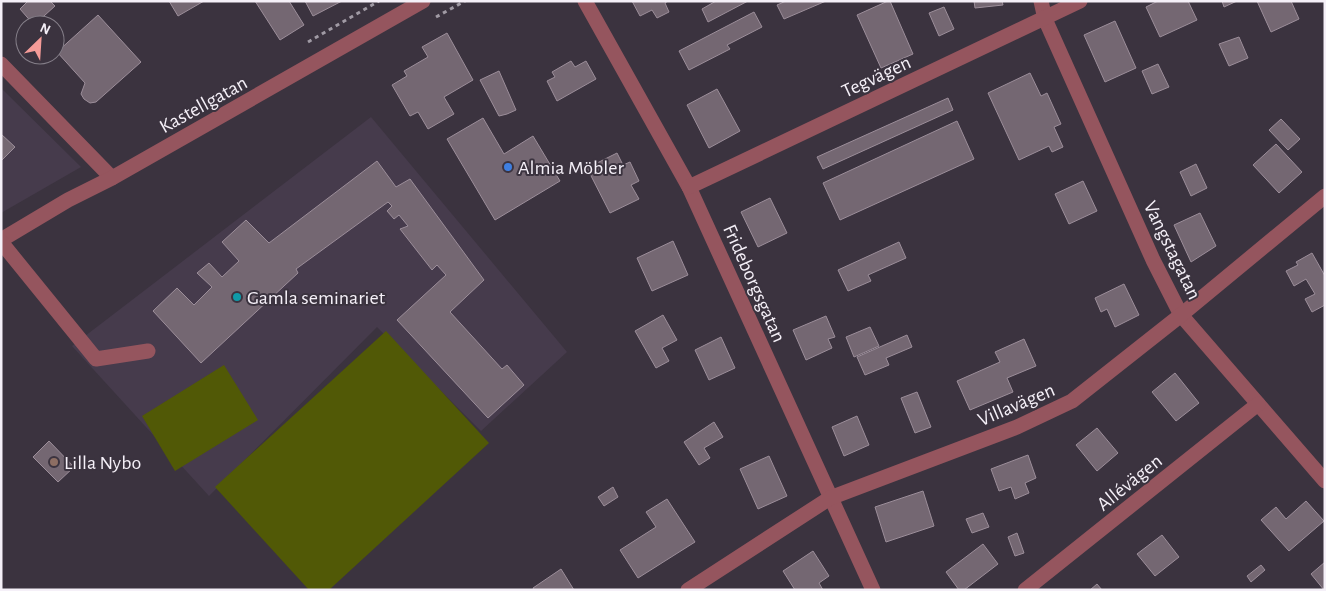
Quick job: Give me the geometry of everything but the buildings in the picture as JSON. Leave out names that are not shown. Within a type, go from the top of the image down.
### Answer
[{"type":"street","name":"Kastellgatan","points":[[1,241],[68,200],[112,178],[423,1]]},
{"type":"street","name":"Frideborgsgatan","points":[[585,1],[689,187],[873,590]]},
{"type":"street","name":"Vangstagatan","points":[[1041,1],[1045,19],[1153,260],[1181,314],[1325,480]]},
{"type":"street","name":"Tegvägen","points":[[689,187],[1080,1]]},
{"type":"street","points":[[1,64],[112,178]]},
{"type":"street","name":"Villavägen","points":[[688,590],[830,498],[1017,427],[1072,401],[1325,196]]},
{"type":"street","points":[[1,241],[96,359],[148,351]]},
{"type":"street","name":"Allévägen","points":[[1025,590],[1258,404]]},
{"type":"shaded area","points":[[1,88],[81,167],[1,213]]},
{"type":"shaded area","points":[[371,117],[567,352],[481,431],[377,327],[209,496],[72,346]]},
{"type":"green space","points":[[386,331],[489,443],[329,590],[309,590],[215,487]]},
{"type":"green space","points":[[224,365],[258,420],[175,471],[142,416]]},
{"type":"place","name":"Almia Möbler","points":[[508,167]]},
{"type":"place","name":"Gamla seminariet","points":[[237,297]]},
{"type":"place","name":"Lilla Nybo","points":[[54,462]]}]
